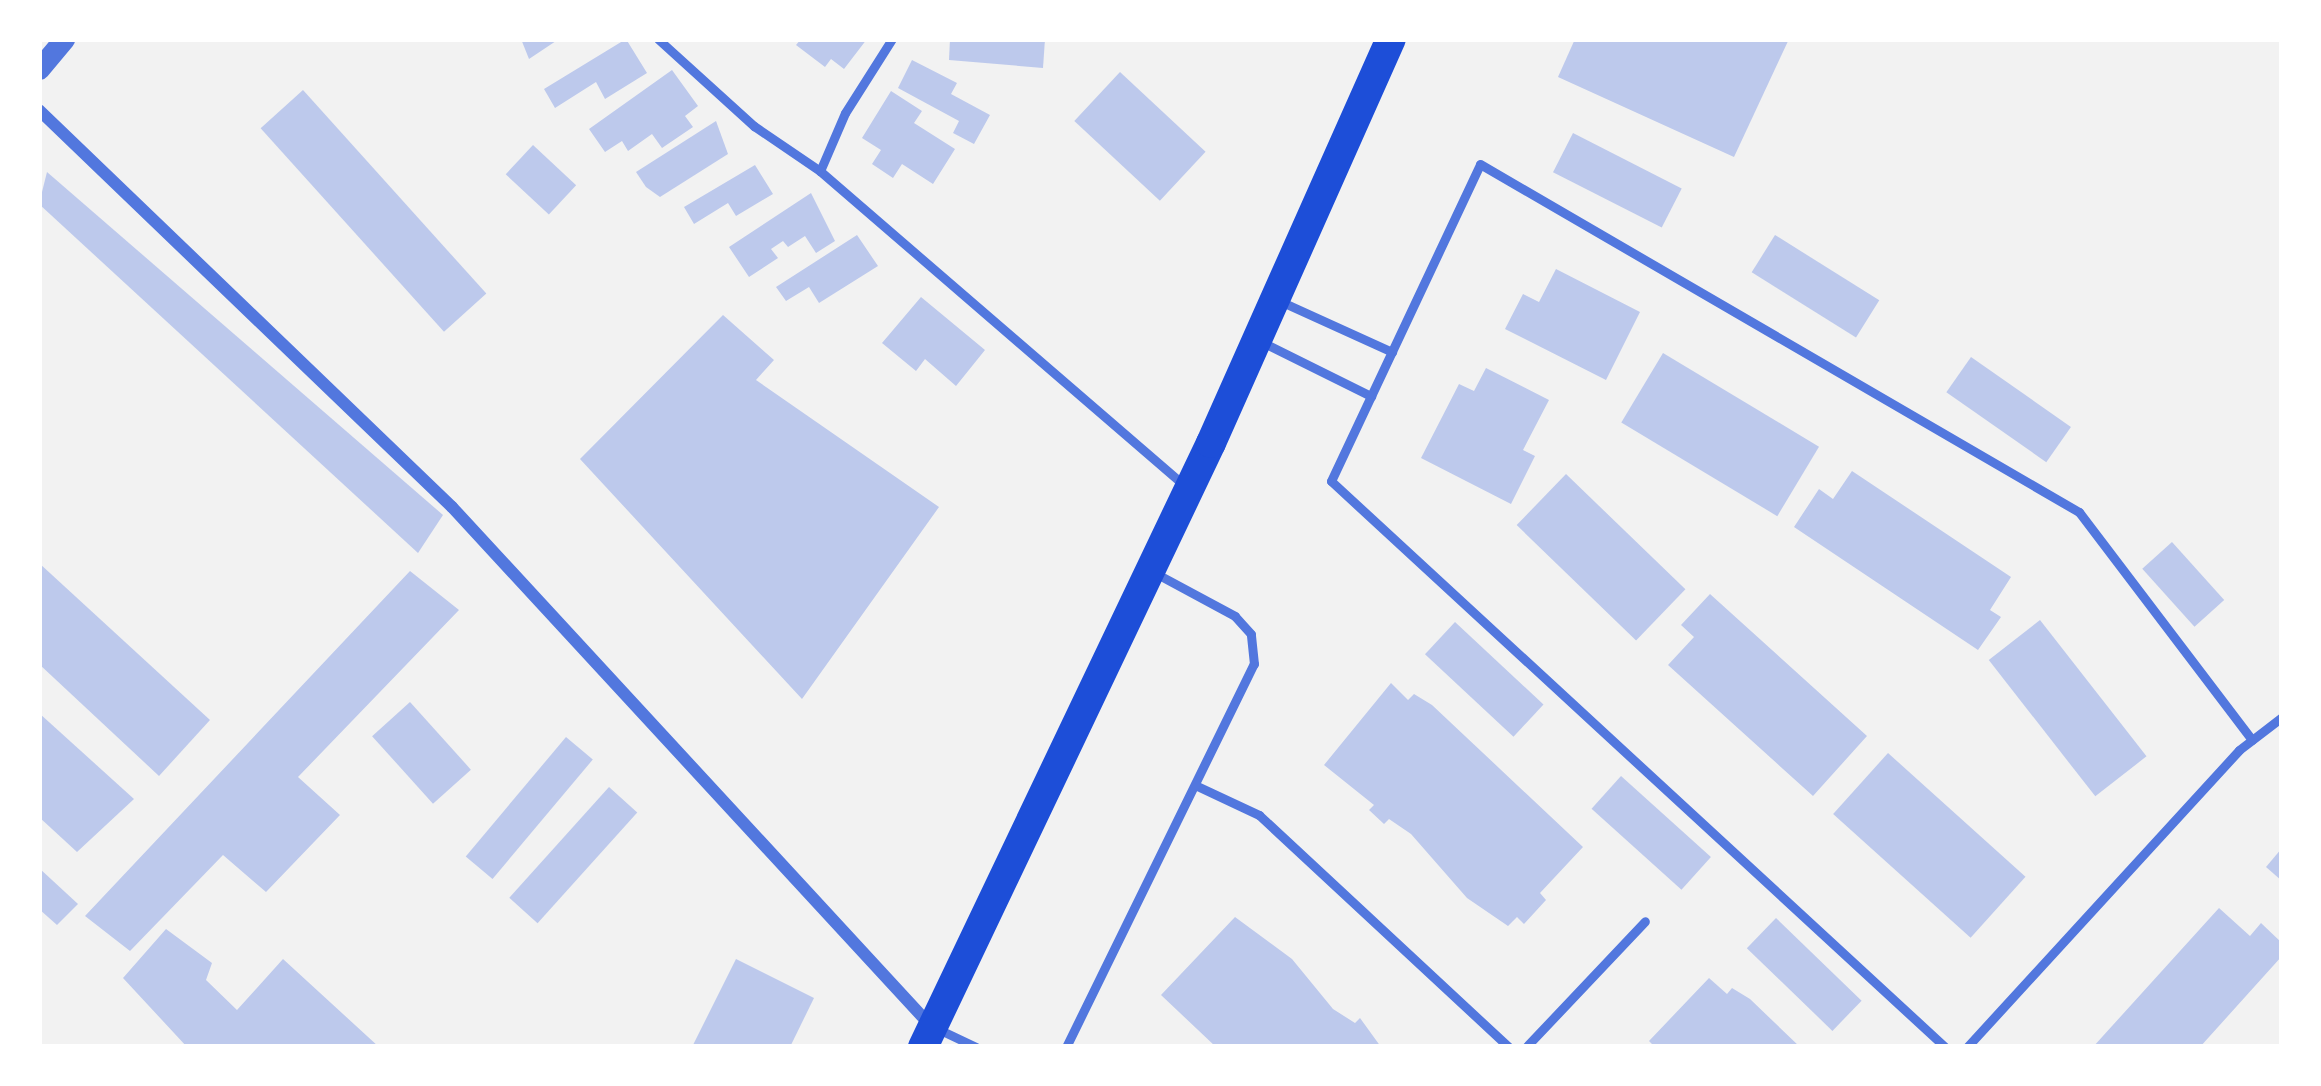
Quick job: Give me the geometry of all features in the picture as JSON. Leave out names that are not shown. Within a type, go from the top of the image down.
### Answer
[{"type":"main road","points":[[928,1037],[1189,490],[1390,39]]},
{"type":"street","points":[[39,69],[64,39]]},
{"type":"street","points":[[39,110],[435,490],[928,1037]]},
{"type":"lane","points":[[658,39],[754,126],[820,171],[1189,490]]},
{"type":"lane","points":[[820,171],[844,113],[892,39]]},
{"type":"lane","points":[[1945,1047],[1331,481],[1480,164],[2079,512],[2252,740]]},
{"type":"lane","points":[[1275,299],[1392,352]]},
{"type":"lane","points":[[1257,339],[1371,396]]},
{"type":"lane","points":[[1066,1047],[1254,664],[1252,634],[1235,616],[1150,570]]},
{"type":"lane","points":[[1967,1047],[2252,740],[2282,717]]},
{"type":"lane","points":[[1195,784],[1259,815],[1509,1047]]},
{"type":"lane","points":[[1526,1047],[1645,921]]},
{"type":"lane","points":[[928,1037],[976,1047]]},
{"type":"building","points":[[521,39],[559,39],[529,59]]},
{"type":"building","points":[[626,39],[647,73],[605,99],[596,82],[555,108],[544,89]]},
{"type":"building","points":[[801,39],[867,39],[844,69],[831,59],[825,67],[796,45]]},
{"type":"building","points":[[950,39],[1045,39],[1043,68],[949,60]]},
{"type":"building","points":[[1575,39],[1789,39],[1734,157],[1558,77]]},
{"type":"building","points":[[912,60],[957,83],[951,94],[990,115],[974,144],[953,133],[959,121],[898,88]]},
{"type":"building","points":[[672,70],[698,106],[685,116],[693,127],[662,148],[652,134],[628,151],[622,141],[605,152],[589,129]]},
{"type":"building","points":[[1120,72],[1206,152],[1160,201],[1074,121]]},
{"type":"building","points":[[303,90],[486,294],[444,332],[261,128]]},
{"type":"building","points":[[891,91],[922,111],[914,123],[955,149],[933,184],[902,164],[893,178],[872,164],[881,150],[862,138]]},
{"type":"building","points":[[716,121],[728,154],[660,197],[646,187],[636,172]]},
{"type":"building","points":[[1573,133],[1682,188],[1662,228],[1553,172]]},
{"type":"building","points":[[533,145],[576,185],[549,214],[506,174]]},
{"type":"building","points":[[755,165],[773,194],[736,216],[728,203],[694,224],[684,207]]},
{"type":"building","points":[[47,172],[443,515],[418,553],[39,204]]},
{"type":"building","points":[[811,193],[835,241],[816,253],[805,236],[788,247],[783,241],[771,249],[778,258],[749,277],[729,247]]},
{"type":"building","points":[[857,235],[878,266],[819,303],[809,287],[786,301],[776,287]]},
{"type":"building","points":[[1775,235],[1879,300],[1856,337],[1752,272]]},
{"type":"building","points":[[1556,269],[1640,312],[1606,380],[1505,329],[1523,294],[1539,302]]},
{"type":"building","points":[[921,297],[985,350],[956,386],[925,359],[916,371],[882,343]]},
{"type":"building","points":[[723,315],[774,360],[756,380],[939,507],[802,699],[580,459]]},
{"type":"building","points":[[1663,353],[1819,447],[1777,516],[1621,422]]},
{"type":"building","points":[[1971,357],[2071,427],[2046,462],[1946,392]]},
{"type":"building","points":[[1486,368],[1549,400],[1523,450],[1535,456],[1511,504],[1421,458],[1459,384],[1474,391]]},
{"type":"building","points":[[1852,471],[2011,577],[1990,610],[2001,617],[1978,650],[1794,527],[1819,489],[1833,499]]},
{"type":"building","points":[[1566,474],[1685,589],[1636,640],[1517,525]]},
{"type":"building","points":[[2172,542],[2224,600],[2194,627],[2142,569]]},
{"type":"building","points":[[39,563],[210,720],[159,776],[39,664]]},
{"type":"building","points":[[410,571],[459,610],[298,777],[340,815],[266,892],[223,855],[130,951],[85,916]]},
{"type":"building","points":[[1710,594],[1867,736],[1813,796],[1668,665],[1694,637],[1681,625]]},
{"type":"building","points":[[2040,620],[2147,756],[2095,796],[1989,660]]},
{"type":"building","points":[[1455,622],[1543,705],[1513,737],[1425,654]]},
{"type":"building","points":[[1391,683],[1408,700],[1414,694],[1432,705],[1583,847],[1540,893],[1546,900],[1524,924],[1517,917],[1508,926],[1467,898],[1411,834],[1389,819],[1384,824],[1369,810],[1374,805],[1324,765]]},
{"type":"building","points":[[410,702],[471,770],[433,804],[372,736]]},
{"type":"building","points":[[39,713],[134,799],[77,852],[39,817]]},
{"type":"building","points":[[566,737],[593,759],[493,879],[466,857]]},
{"type":"building","points":[[1888,753],[2025,877],[1971,938],[1833,814]]},
{"type":"building","points":[[1621,776],[1711,857],[1681,890],[1592,809]]},
{"type":"building","points":[[609,787],[637,812],[538,923],[509,898]]},
{"type":"building","points":[[2282,848],[2282,881],[2266,867]]},
{"type":"building","points":[[39,868],[78,904],[57,925],[39,909]]},
{"type":"building","points":[[2219,908],[2250,936],[2261,923],[2282,943],[2282,956],[2200,1047],[2093,1047]]},
{"type":"building","points":[[1235,917],[1292,959],[1333,1009],[1355,1023],[1360,1018],[1381,1047],[1216,1047],[1161,995]]},
{"type":"building","points":[[1776,918],[1862,1001],[1832,1031],[1747,948]]},
{"type":"building","points":[[166,929],[212,963],[206,980],[237,1010],[283,959],[379,1047],[187,1047],[123,978]]},
{"type":"building","points":[[736,959],[814,998],[790,1047],[692,1047]]},
{"type":"building","points":[[1709,978],[1727,994],[1732,988],[1750,999],[1800,1047],[1655,1047],[1649,1041]]}]
